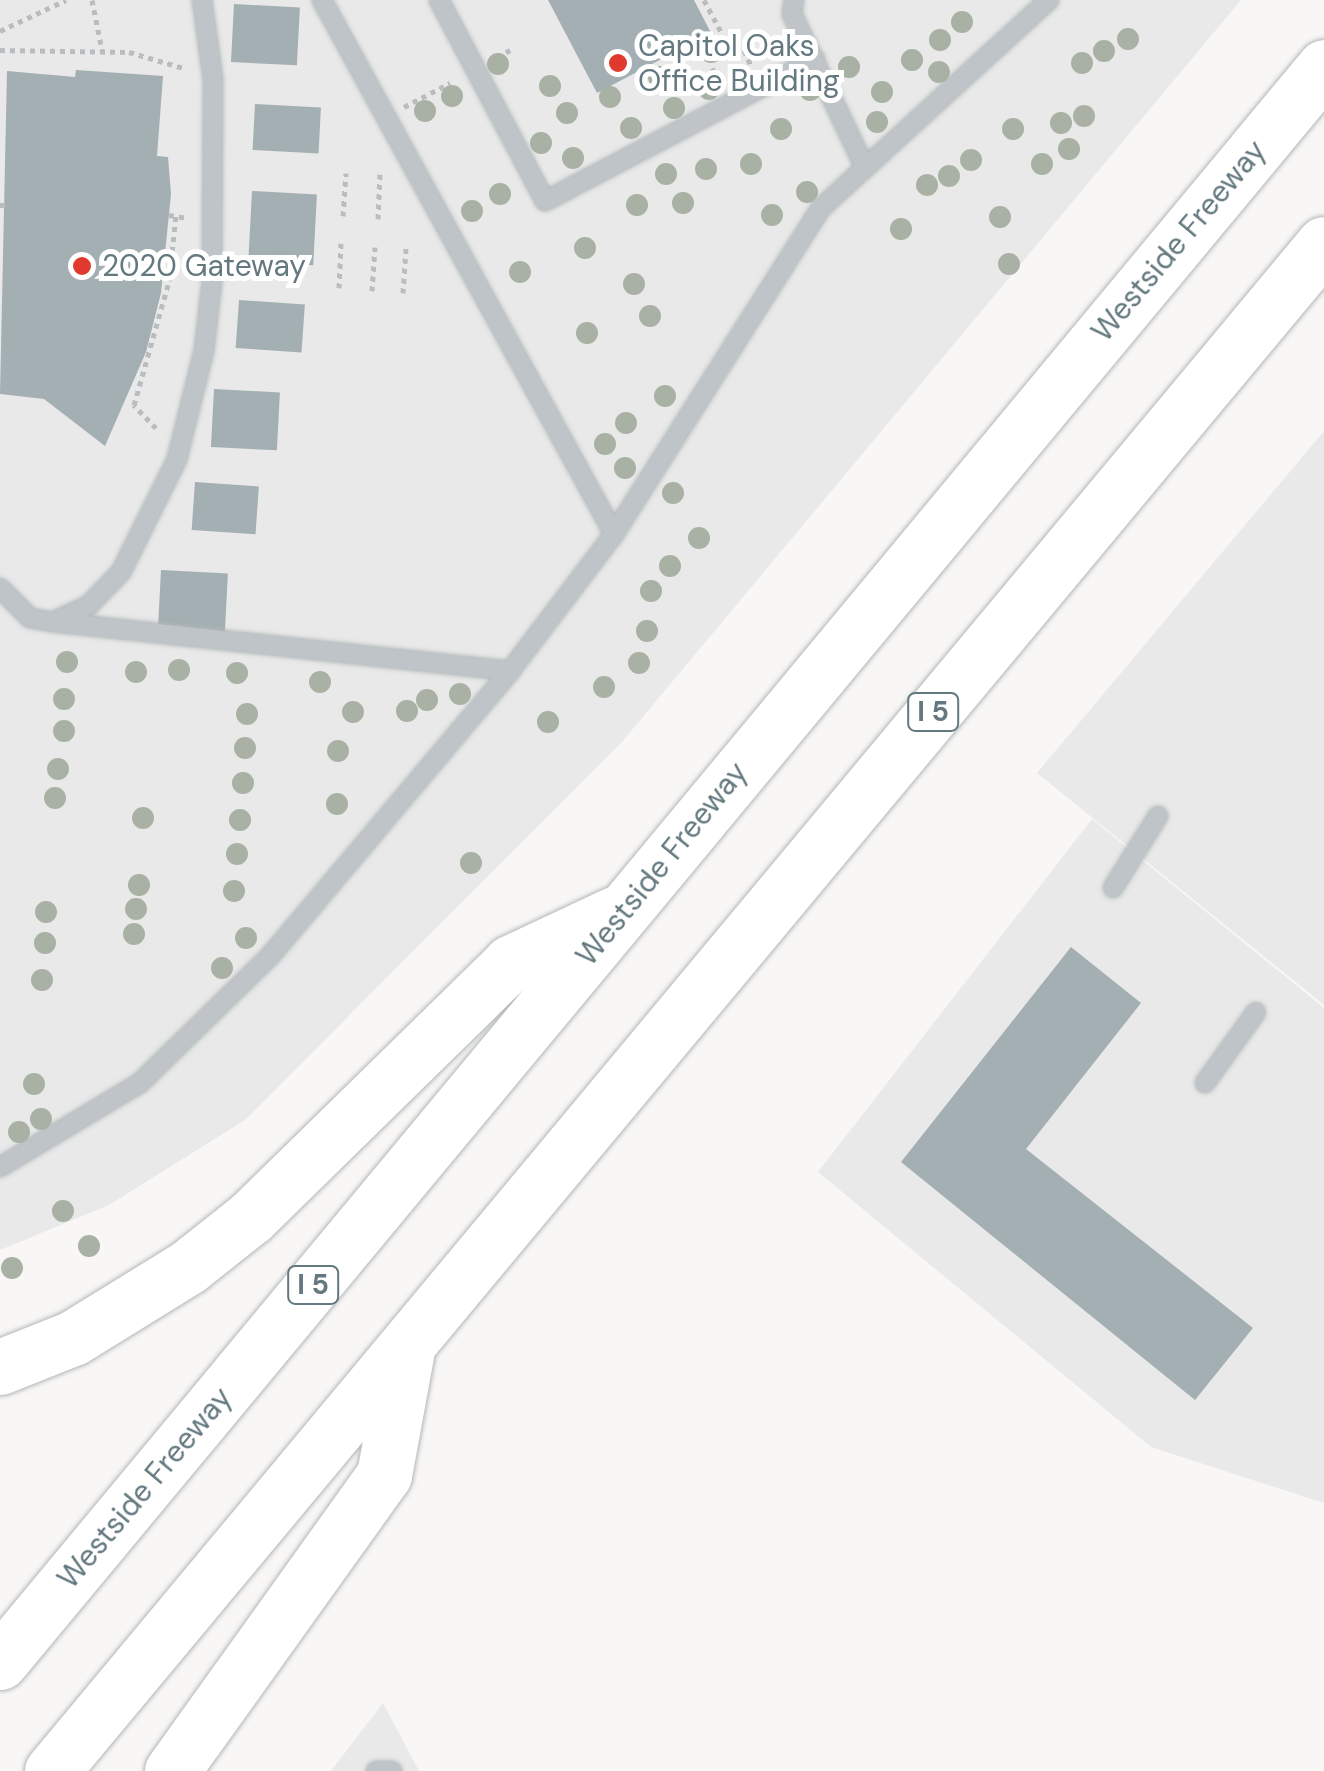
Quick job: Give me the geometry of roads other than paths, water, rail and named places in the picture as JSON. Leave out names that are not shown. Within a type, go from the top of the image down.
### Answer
[{"type":"highway","name":"Westside Freeway","points":[[0,1662],[1324,67]]},
{"type":"highway","name":"I 5","points":[[52,1771],[1324,244]]},
{"type":"highway","points":[[0,1367],[73,1338],[188,1267],[251,1216],[510,962],[626,908]]},
{"type":"highway","points":[[172,1771],[384,1475],[408,1341]]},
{"type":"lane","points":[[53,622],[89,605],[121,572],[158,502],[191,410],[212,281],[213,79],[202,0]]},
{"type":"lane","points":[[322,0],[614,534]]},
{"type":"lane","points":[[439,0],[545,202],[816,59]]},
{"type":"lane","points":[[794,0],[792,14],[865,168]]},
{"type":"lane","points":[[0,1167],[76,1127],[185,1045],[271,955],[510,671],[614,534],[821,208],[1048,0]]},
{"type":"lane","points":[[0,588],[30,618],[53,622],[510,671]]},
{"type":"lane","points":[[1113,888],[1158,816]]},
{"type":"lane","points":[[1205,1083],[1256,1012]]},
{"type":"lane","points":[[376,1771],[392,1771]]},
{"type":"place","name":"Capitol Oaks Office Building","points":[[618,63]]},
{"type":"place","name":"2020 Gateway","points":[[82,266]]}]
